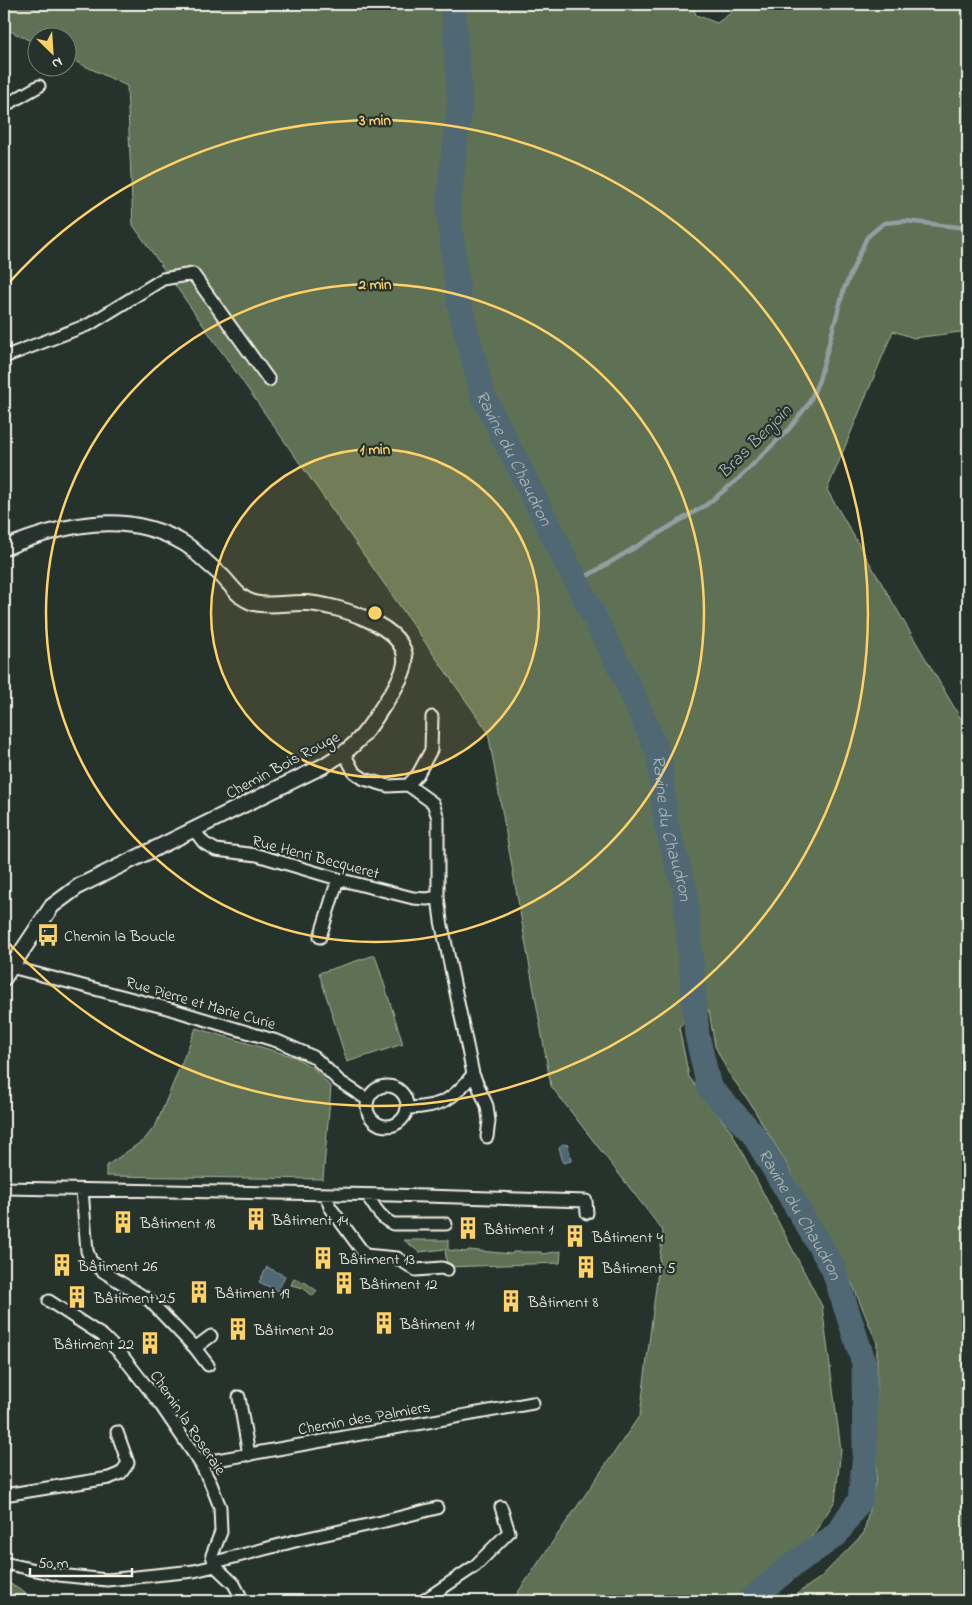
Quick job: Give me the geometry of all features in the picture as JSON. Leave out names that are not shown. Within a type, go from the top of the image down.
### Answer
[{"type":"street","points":[[4,106],[39,86]]},
{"type":"street","points":[[4,356],[90,324],[163,279],[194,274],[269,380]]},
{"type":"street","name":"Chemin Bois Rouge","points":[[4,548],[47,532],[89,524],[141,526],[158,531],[186,544],[224,577],[230,586],[243,598],[264,604],[306,603],[356,614],[392,634],[398,640],[405,655],[405,664],[400,678],[362,736],[344,753],[194,830],[79,886],[52,906],[7,972]]},
{"type":"street","points":[[408,785],[418,774],[431,750],[432,717]]},
{"type":"street","points":[[344,753],[354,772],[364,779],[388,786],[408,785],[433,803],[438,818],[438,896],[441,921],[473,1074],[487,1106],[489,1121],[487,1137]]},
{"type":"street","name":"Rue Henri Becqueret","points":[[194,830],[204,843],[216,850],[258,855],[338,879],[413,898],[438,896]]},
{"type":"street","points":[[320,937],[338,879]]},
{"type":"street","name":"Rue Pierre et Marie Curie","points":[[7,972],[167,1008],[280,1042],[314,1057],[339,1081],[368,1100]]},
{"type":"street","points":[[408,1108],[420,1108],[444,1102],[455,1096],[473,1074]]},
{"type":"street","points":[[391,1086],[400,1090],[406,1098],[408,1108],[405,1117],[397,1124],[388,1126],[378,1124],[371,1118],[367,1109],[368,1100],[374,1092],[382,1087],[391,1086]]},
{"type":"street","points":[[4,1188],[326,1195],[367,1194],[586,1201],[587,1213]]},
{"type":"street","points":[[82,1190],[86,1251],[91,1262],[149,1300],[195,1348],[208,1365]]},
{"type":"street","points":[[367,1194],[380,1216],[393,1224],[446,1224]]},
{"type":"street","points":[[326,1195],[330,1207],[365,1255],[397,1258],[416,1270],[442,1268],[447,1270]]},
{"type":"street","name":"Chemin la Roseraie","points":[[49,1301],[103,1336],[121,1354],[160,1404],[200,1464],[211,1484],[220,1507],[221,1532],[212,1555],[215,1564]]},
{"type":"street","points":[[195,1348],[211,1336]]},
{"type":"street","points":[[238,1398],[248,1455]]},
{"type":"street","name":"Chemin des Palmiers","points":[[200,1464],[533,1403]]},
{"type":"street","points":[[4,1495],[109,1478],[121,1473],[128,1464],[117,1432]]},
{"type":"street","points":[[423,1601],[476,1566],[509,1532],[501,1507]]},
{"type":"street","points":[[4,1563],[59,1575],[107,1580],[194,1571],[299,1540],[437,1508]]},
{"type":"street","points":[[215,1564],[234,1584],[244,1601]]},
{"type":"green space","points":[[4,4],[692,4],[696,15],[717,23],[731,13],[733,4],[968,4],[968,331],[914,338],[893,331],[827,490],[968,731],[968,1601],[786,1601],[820,1578],[864,1533],[876,1478],[877,1343],[853,1286],[820,1230],[785,1161],[748,1100],[728,1072],[715,1046],[709,1011],[695,1010],[679,1027],[689,1077],[731,1131],[822,1306],[841,1450],[835,1501],[809,1541],[731,1601],[512,1601],[640,1415],[663,1231],[551,1086],[488,732],[133,225],[127,86],[78,63],[78,28],[28,28],[28,40],[4,28]]},
{"type":"green space","points":[[375,955],[403,1044],[347,1062],[319,973]]},
{"type":"green space","points":[[196,1028],[295,1057],[313,1068],[331,1087],[323,1179],[106,1176],[106,1166],[144,1140],[156,1125]]},
{"type":"green space","points":[[404,1240],[448,1240],[448,1250],[467,1252],[468,1250],[512,1254],[513,1252],[541,1252],[542,1254],[561,1251],[560,1263],[447,1267],[445,1249],[419,1252]]},
{"type":"green space","points":[[294,1278],[306,1283],[317,1291],[313,1296],[303,1288],[291,1285]]},
{"type":"green space","points":[[4,1580],[38,1601],[4,1601]]},
{"type":"water","points":[[563,1144],[568,1145],[571,1161],[563,1163],[559,1147]]},
{"type":"water","points":[[267,1267],[285,1276],[278,1291],[259,1282]]},
{"type":"waterway","name":"Ravine du Chaudron","points":[[453,4],[460,101],[448,206],[459,303],[483,396],[627,682],[659,755],[666,824],[685,891],[697,1035],[709,1087],[754,1135],[833,1268],[864,1363],[865,1455],[860,1500],[836,1535],[790,1567],[749,1601]]},
{"type":"waterway","name":"Bras Benjoin","points":[[577,582],[706,505],[737,480],[790,428],[809,403],[819,380],[844,289],[867,237],[884,223],[906,221],[958,227],[968,226]]},
{"type":"place","name":"Chemin la Boucle","points":[[48,935]]},
{"type":"place","name":"Bâtiment 14","points":[[256,1219]]},
{"type":"place","name":"Bâtiment 18","points":[[123,1222]]},
{"type":"place","name":"Bâtiment 1","points":[[468,1228]]},
{"type":"place","name":"Bâtiment 4","points":[[575,1236]]},
{"type":"place","name":"Bâtiment 13","points":[[323,1258]]},
{"type":"place","name":"Bâtiment 26","points":[[62,1265]]},
{"type":"place","name":"Bâtiment 5","points":[[586,1267]]},
{"type":"place","name":"Bâtiment 12","points":[[344,1283]]},
{"type":"place","name":"Bâtiment 19","points":[[199,1292]]},
{"type":"place","name":"Bâtiment 25","points":[[77,1297]]},
{"type":"place","name":"Bâtiment 8","points":[[511,1301]]},
{"type":"place","name":"Bâtiment 11","points":[[384,1323]]},
{"type":"place","name":"Bâtiment 20","points":[[238,1329]]},
{"type":"place","name":"Bâtiment 22","points":[[150,1343]]}]
